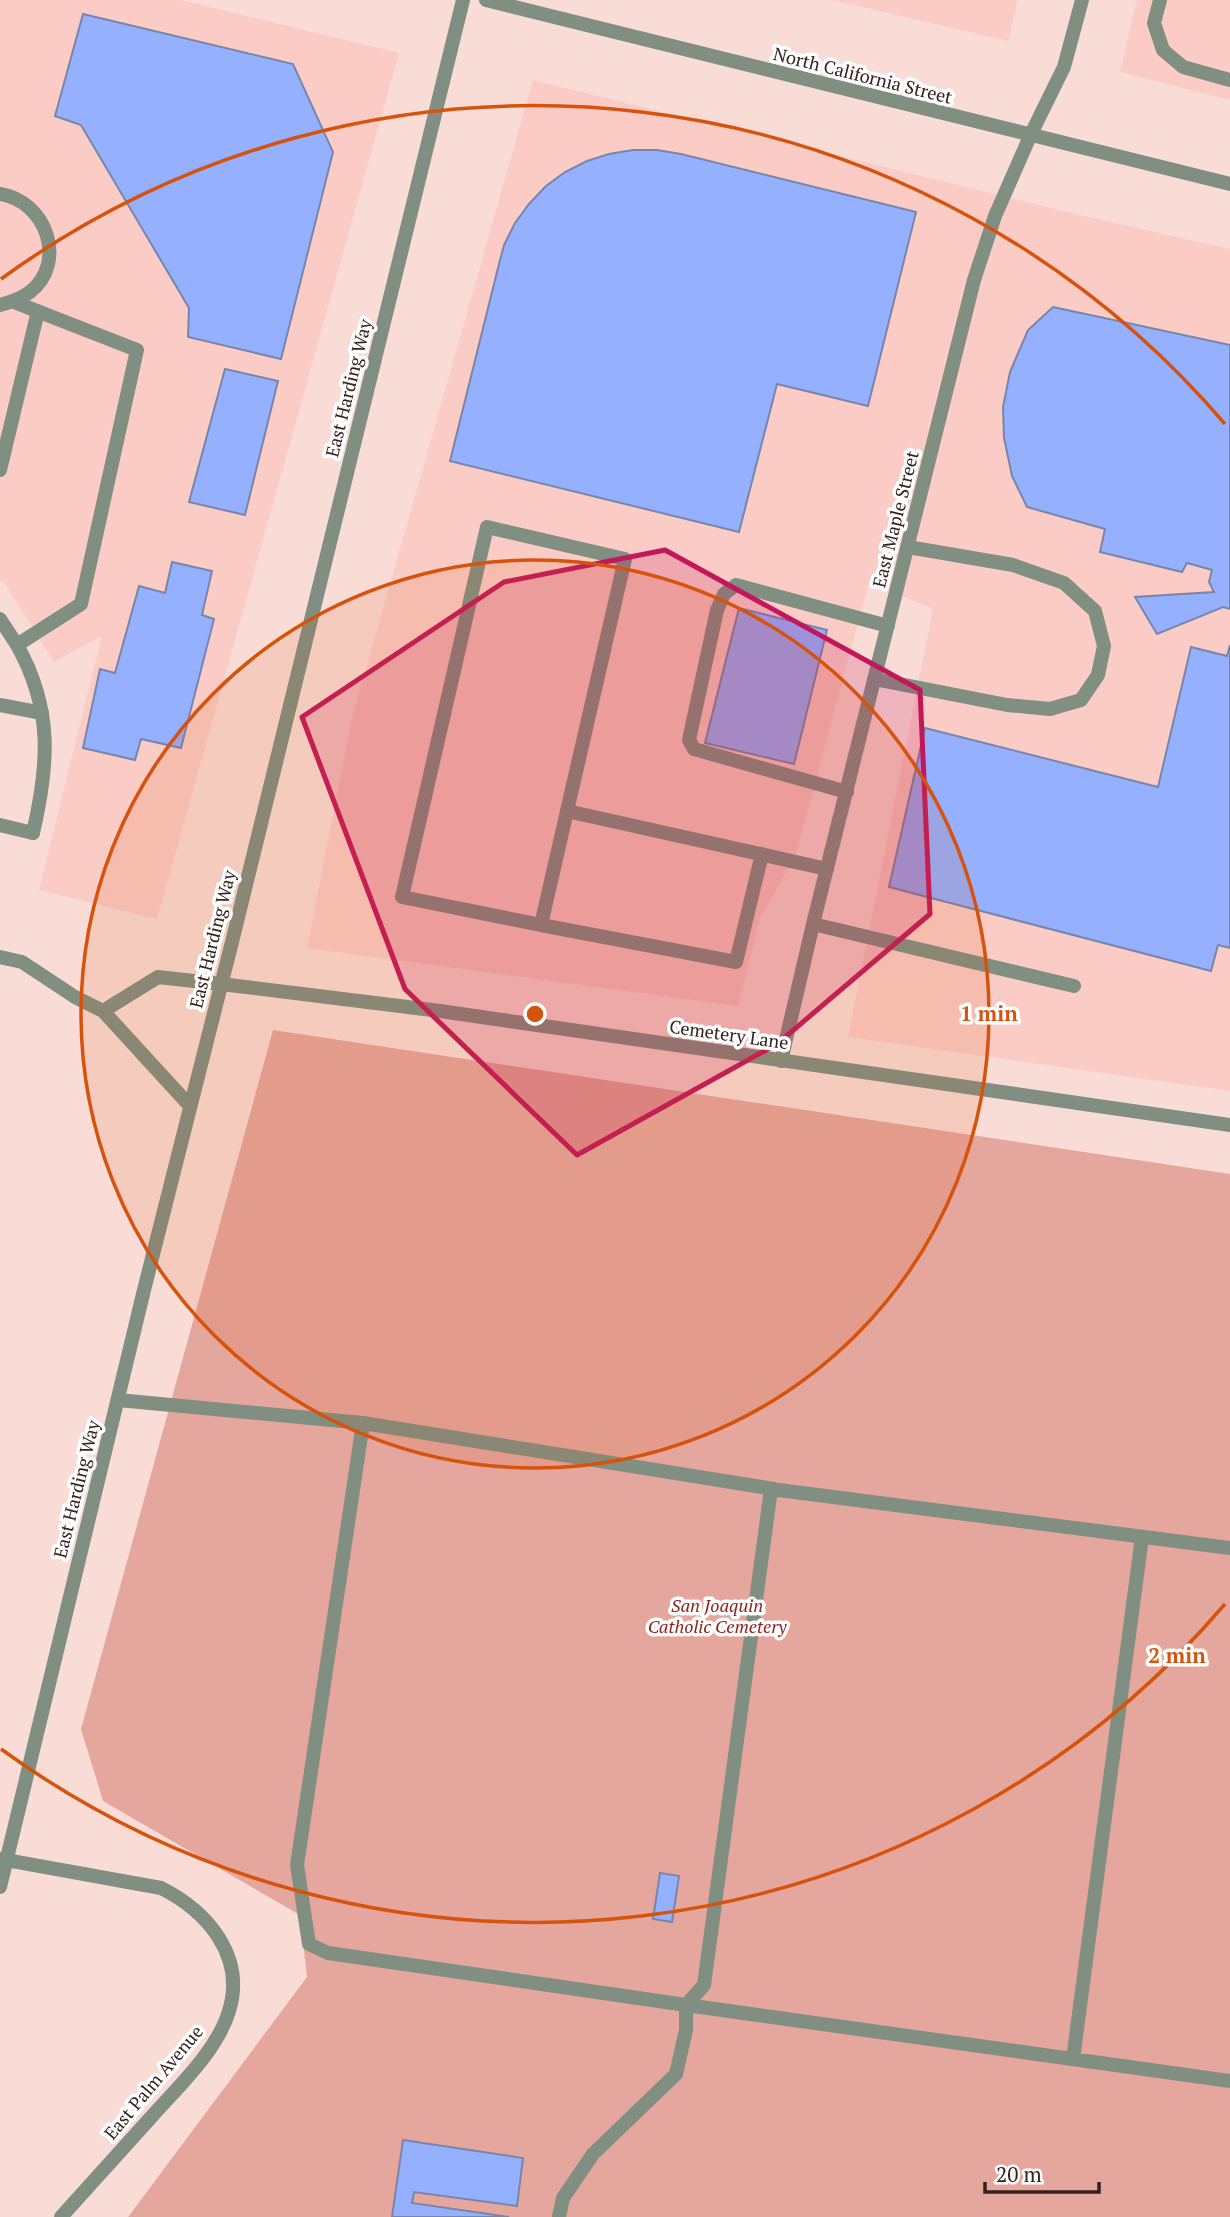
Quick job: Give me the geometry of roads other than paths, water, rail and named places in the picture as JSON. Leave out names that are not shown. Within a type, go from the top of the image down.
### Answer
[{"type":"street","name":"East Harding Way","points":[[0,1887],[2,1858],[118,1400],[463,0]]},
{"type":"street","name":"North California Street","points":[[486,0],[1230,184]]},
{"type":"street","name":"East Maple Street","points":[[781,1061],[974,280],[995,216],[1064,67],[1082,0]]},
{"type":"street","points":[[1160,0],[1154,23],[1163,50],[1183,67],[1230,80]]},
{"type":"street","points":[[0,194],[10,195],[28,205],[41,219],[48,237],[49,257],[43,276],[31,292],[7,303]]},
{"type":"street","points":[[7,303],[38,311],[137,350],[81,604],[17,645]]},
{"type":"street","points":[[0,470],[38,311]]},
{"type":"street","points":[[541,925],[625,559],[488,527],[402,897],[541,925],[736,962],[762,854]]},
{"type":"street","points":[[874,679],[1007,705],[1050,709],[1081,700],[1098,675],[1104,646],[1095,611],[1064,583],[1013,565],[908,547]]},
{"type":"street","points":[[846,792],[694,749],[689,740],[717,610],[724,594],[736,585],[888,626]]},
{"type":"street","points":[[0,620],[26,660],[38,693],[46,755],[33,833],[0,824]]},
{"type":"street","points":[[0,705],[42,713]]},
{"type":"street","points":[[567,811],[827,869]]},
{"type":"street","points":[[813,924],[1074,986]]},
{"type":"street","points":[[0,957],[22,962],[75,997],[103,1011],[190,1106]]},
{"type":"street","name":"Cemetery Lane","points":[[103,1011],[158,977],[440,1011],[1230,1125]]},
{"type":"street","points":[[118,1400],[363,1423],[774,1489],[1230,1548]]},
{"type":"street","points":[[363,1423],[297,1865],[309,1944],[328,1953],[1230,2081]]},
{"type":"street","points":[[559,2217],[563,2199],[593,2154],[676,2074],[686,2030],[686,2005],[704,1985],[771,1489],[774,1489]]},
{"type":"street","points":[[1073,2059],[1142,1537]]},
{"type":"street","name":"East Palm Avenue","points":[[2,1858],[161,1888],[183,1899],[211,1925],[224,1945],[233,1981],[229,2010],[218,2038],[181,2084],[61,2217]]},
{"type":"park label","name":"San Joaquin Catholic Cemetery","points":[[717,1615]]}]
